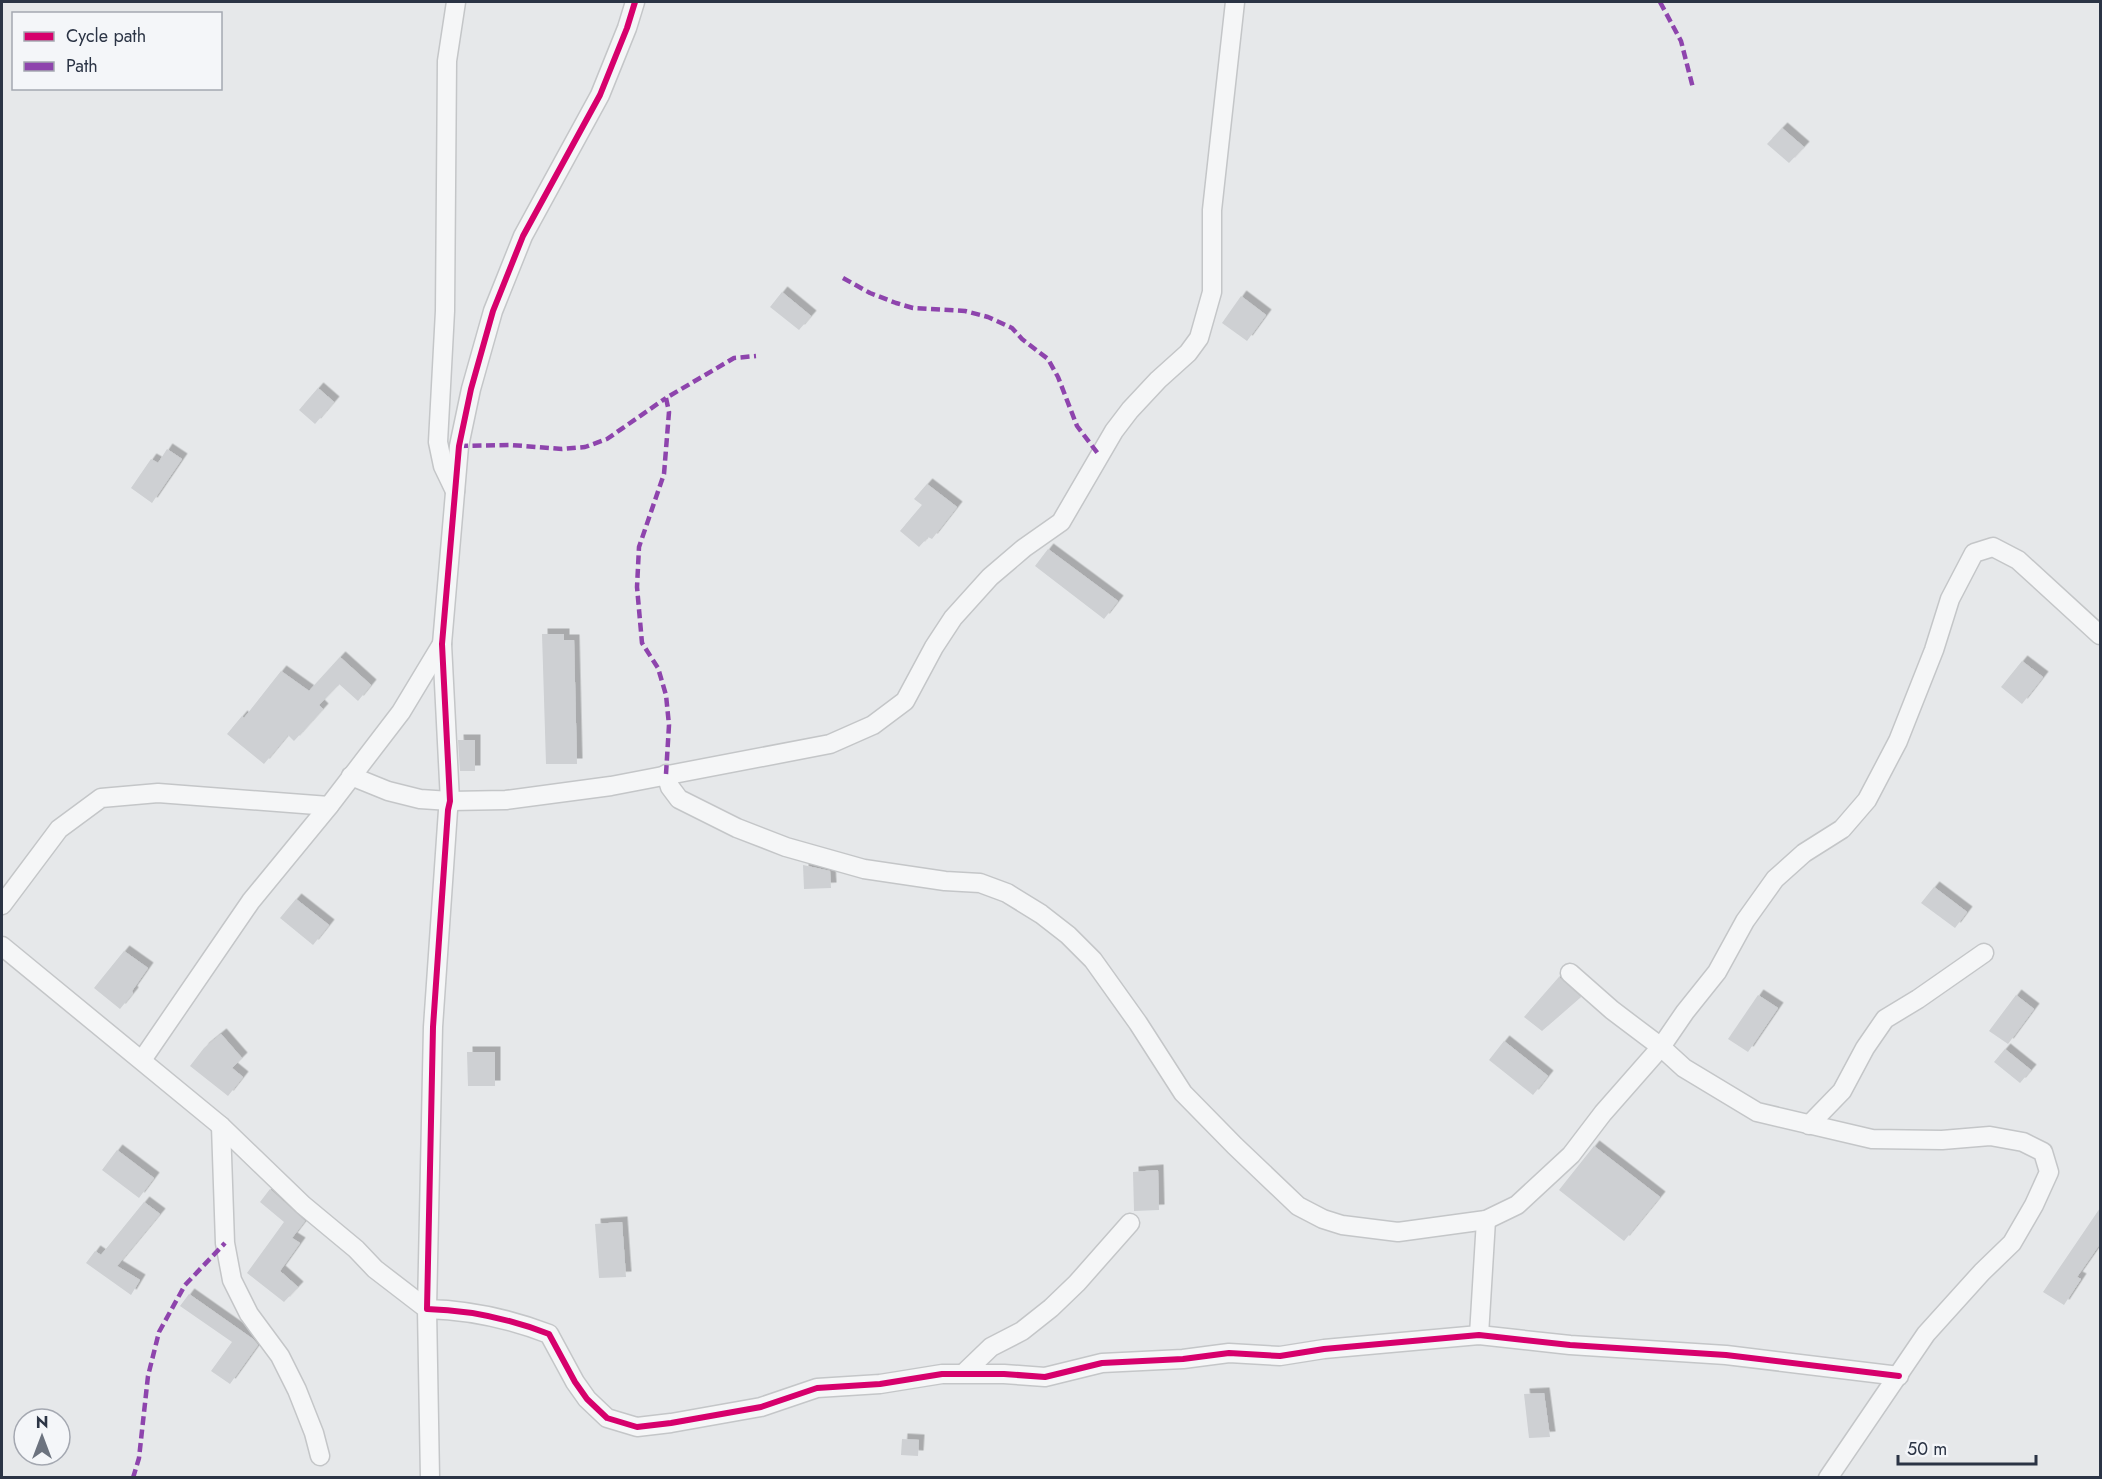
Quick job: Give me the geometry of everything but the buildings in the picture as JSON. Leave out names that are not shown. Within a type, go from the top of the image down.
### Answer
[{"type":"street","points":[[455,492],[443,466],[438,442],[445,311],[447,61],[456,2]]},
{"type":"street","points":[[430,1478],[427,1309],[433,1028],[450,801],[442,644],[459,446],[471,389],[493,311],[523,236],[600,95],[635,2]]},
{"type":"street","points":[[351,776],[387,791],[420,799],[450,801],[506,800],[611,786],[830,744],[873,725],[905,701],[934,647],[953,618],[990,577],[1024,548],[1061,522],[1114,431],[1130,410],[1188,353],[1199,338],[1212,292],[1212,210],[1234,2]]},
{"type":"street","points":[[666,774],[670,787],[680,799],[737,828],[786,847],[864,869],[945,881],[980,883],[1007,893],[1041,914],[1068,935],[1093,960],[1138,1023],[1183,1093],[1298,1206],[1314,1215],[1342,1225],[1398,1232],[1486,1220],[1516,1205],[1570,1155],[1603,1113],[1661,1047],[1717,972],[1744,921],[1775,879],[1804,853],[1842,829],[1867,800],[1898,741],[1934,650],[1950,599],[1974,553],[1993,547],[2018,560],[2100,635]]},
{"type":"street","points":[[142,1060],[251,901],[329,806],[400,712],[442,644]]},
{"type":"street","points":[[2,905],[59,829],[101,798],[158,793],[329,806]]},
{"type":"street","points":[[2,946],[221,1126],[303,1205],[356,1249],[375,1269],[427,1309],[444,1309],[501,1319],[549,1334],[587,1399],[607,1418],[637,1426],[671,1423],[761,1407],[817,1388],[880,1384],[916,1377],[964,1373],[1045,1377],[1102,1363],[1183,1359],[1229,1353],[1280,1356],[1324,1349],[1479,1335],[1570,1345],[1726,1355],[1899,1376]]},
{"type":"street","points":[[1809,1125],[1842,1091],[1865,1048],[1885,1019],[1984,953]]},
{"type":"street","points":[[1570,973],[1684,1068],[1757,1112],[1872,1139],[1942,1140],[1989,1136],[2024,1142],[2043,1152],[2049,1172],[2034,1205],[2012,1243],[1982,1272],[1926,1334],[1828,1478]]},
{"type":"street","points":[[221,1126],[225,1243],[232,1280],[249,1314],[284,1364],[306,1411],[321,1456]]},
{"type":"street","points":[[1479,1335],[1486,1220]]},
{"type":"street","points":[[964,1373],[992,1347],[1022,1331],[1052,1308],[1130,1223]]},
{"type":"marked path","points":[[1660,2],[1681,41],[1693,88]]},
{"type":"marked path","points":[[843,278],[870,293],[896,303],[913,308],[965,311],[988,317],[1012,328],[1022,339],[1048,359],[1058,377],[1077,426],[1099,455]]},
{"type":"marked path","points":[[666,774],[669,725],[666,695],[658,668],[642,643],[637,587],[639,547],[664,474],[669,412],[666,398],[734,358],[756,356]]},
{"type":"marked path","points":[[459,446],[511,445],[562,449],[585,447],[607,439],[666,398]]},
{"type":"marked path","points":[[133,1478],[139,1458],[148,1376],[159,1332],[185,1285],[225,1243]]},
{"type":"cycle path","points":[[635,2],[600,95],[523,236],[493,311],[471,389],[459,446],[442,644],[450,801],[433,1027],[427,1309],[489,1316],[549,1334],[587,1399],[607,1418],[637,1427],[761,1407],[817,1388],[880,1384],[942,1374],[1004,1374],[1045,1377],[1102,1363],[1183,1359],[1229,1353],[1280,1356],[1324,1349],[1479,1335],[1570,1345],[1726,1355],[1899,1376]]}]
